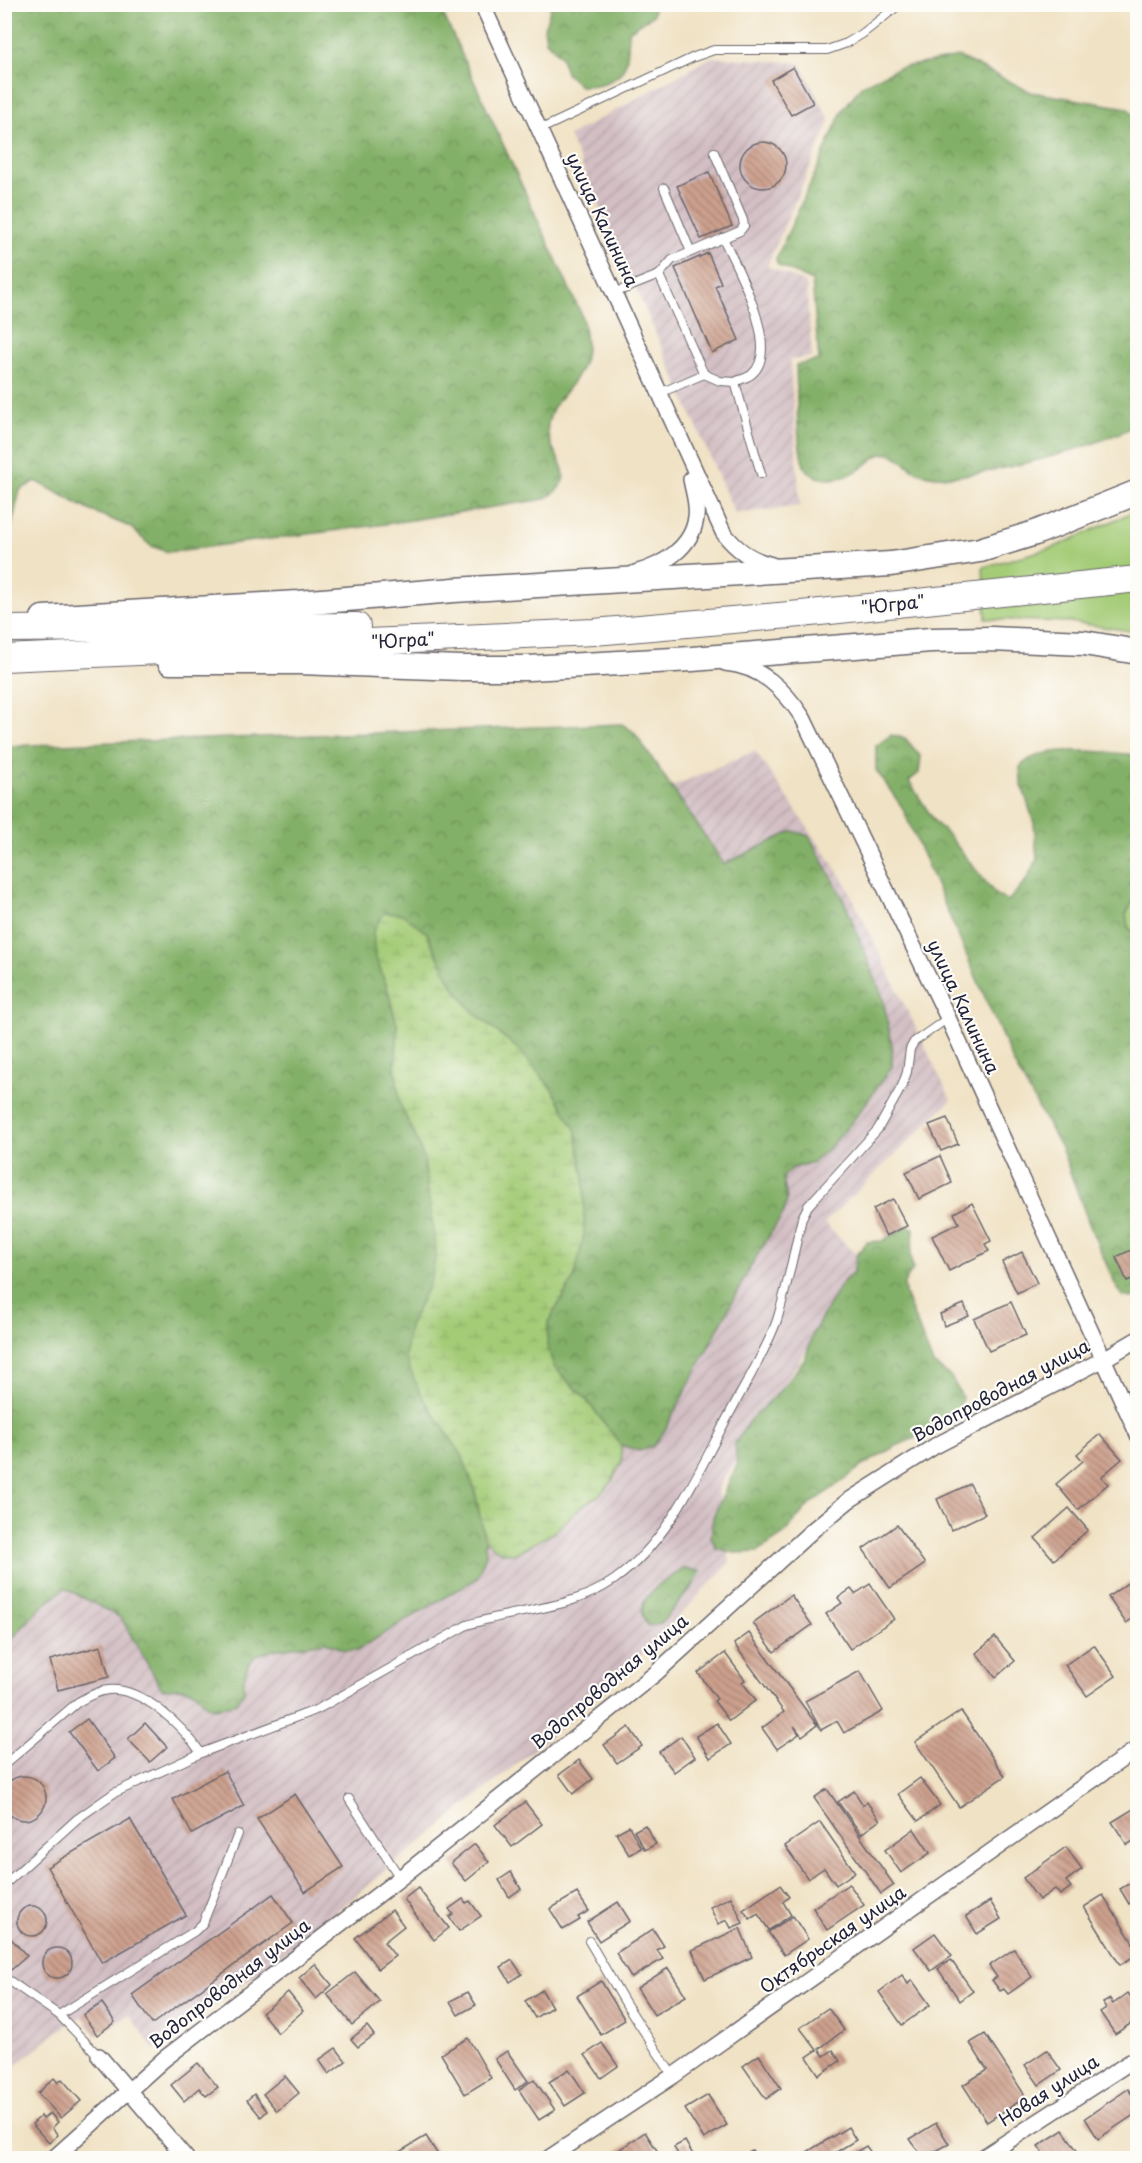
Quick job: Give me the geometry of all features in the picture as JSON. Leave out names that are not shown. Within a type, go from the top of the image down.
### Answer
[{"type":"highway","name":"\"Югра\"","points":[[4,658],[594,632],[801,614],[1137,579]]},
{"type":"highway","name":"\"Югра\"","points":[[4,629],[378,626],[801,614]]},
{"type":"main road","points":[[4,621],[298,603],[454,590],[891,564],[980,550],[1035,533],[1137,492]]},
{"type":"main road","points":[[4,663],[299,662],[461,668],[583,666],[931,640],[991,639],[1084,643],[1137,652]]},
{"type":"street","name":"улица Калинина","points":[[482,4],[685,452]]},
{"type":"street","points":[[685,452],[730,542],[744,555],[758,562],[802,570]]},
{"type":"street","points":[[597,583],[646,570],[662,562],[686,541],[696,517],[696,503],[685,452]]},
{"type":"street","name":"улица Калинина","points":[[692,659],[735,664],[753,669],[773,682],[803,718],[948,1018],[1137,1435]]},
{"type":"street","name":"Водопроводная улица","points":[[54,2158],[164,2059],[400,1878],[656,1673],[848,1501],[935,1446],[1104,1359],[1137,1339]]},
{"type":"street","name":"Октябрьская улица","points":[[549,2158],[673,2076],[1137,1748]]},
{"type":"street","points":[[99,2056],[186,2158]]},
{"type":"street","name":"Новая улица","points":[[982,2158],[1137,2056]]},
{"type":"lane","points":[[539,130],[694,57],[714,50],[827,50],[847,43],[862,34],[900,4]]},
{"type":"lane","points":[[614,293],[659,275],[672,260],[740,231],[744,226],[714,152]]},
{"type":"lane","points":[[664,188],[691,252]]},
{"type":"lane","points":[[659,275],[704,374],[720,381],[735,382],[752,375],[759,364],[762,346],[755,308],[723,238]]},
{"type":"lane","points":[[660,393],[704,374]]},
{"type":"lane","points":[[735,382],[761,474]]},
{"type":"lane","points":[[4,1885],[77,1819],[97,1804],[135,1782],[201,1753],[318,1708],[467,1625],[556,1606],[587,1595],[613,1581],[638,1560],[665,1528],[686,1494],[763,1350],[776,1321],[802,1218],[808,1206],[878,1129],[902,1086],[907,1072],[910,1049],[914,1042],[948,1018]]},
{"type":"lane","points":[[4,1765],[78,1702],[108,1690],[131,1694],[157,1708],[184,1731],[201,1753]]},
{"type":"lane","points":[[349,1799],[400,1878]]},
{"type":"lane","points":[[58,2015],[195,1931],[202,1923],[238,1834]]},
{"type":"lane","points":[[589,1941],[626,2004],[673,2076]]},
{"type":"lane","points":[[4,1977],[58,2015],[99,2056]]},
{"type":"shaded area","points":[[712,57],[800,63],[830,121],[767,266],[806,283],[812,357],[790,360],[800,506],[735,514],[569,136]]},
{"type":"shaded area","points":[[755,751],[844,880],[951,1100],[824,1223],[863,1261],[718,1488],[730,1562],[655,1641],[592,1702],[290,1949],[154,2050],[129,2014],[96,2036],[82,2016],[57,2032],[5,2074],[4,1646],[40,1608],[65,1588],[121,1618],[162,1689],[184,1688],[196,1692],[207,1706],[244,1692],[244,1678],[248,1664],[257,1655],[273,1650],[326,1642],[345,1650],[477,1578],[486,1555],[475,1491],[665,1430],[753,1262],[784,1212],[787,1200],[783,1177],[793,1168],[813,1162],[852,1122],[892,1067],[892,1046],[883,998],[843,898],[809,836],[793,831],[724,864],[671,787]]},
{"type":"green space","points":[[5,4],[439,5],[582,316],[586,341],[584,359],[577,376],[553,409],[548,424],[551,445],[564,472],[563,481],[557,490],[545,499],[386,524],[168,552],[151,546],[130,527],[89,510],[36,481],[20,490],[9,537],[5,542]]},
{"type":"green space","points":[[549,5],[654,5],[653,15],[629,31],[626,61],[618,76],[600,84],[580,86],[566,73],[560,55],[546,41],[544,28],[551,8]]},
{"type":"green space","points":[[959,57],[1031,92],[1127,108],[1137,119],[1137,424],[1098,442],[1070,451],[979,473],[936,476],[918,472],[887,453],[877,456],[854,473],[840,478],[818,477],[806,469],[803,462],[797,403],[796,365],[819,360],[812,281],[778,265],[776,259],[842,111],[862,85],[898,68]]},
{"type":"green space","points":[[1137,510],[1137,632],[1069,622],[986,619],[983,567],[1055,547]]},
{"type":"green space","points":[[622,724],[634,732],[724,864],[793,831],[809,836],[843,898],[883,998],[892,1046],[892,1067],[852,1122],[813,1162],[793,1168],[783,1177],[787,1200],[784,1212],[753,1262],[665,1430],[653,1446],[639,1451],[621,1445],[584,1397],[554,1367],[547,1346],[548,1322],[575,1276],[519,1050],[473,1012],[451,983],[426,932],[375,955],[388,990],[398,1028],[395,1067],[400,1104],[424,1160],[436,1251],[432,1278],[409,1327],[420,1393],[462,1455],[475,1491],[486,1555],[477,1578],[357,1650],[345,1650],[326,1642],[273,1650],[257,1655],[248,1665],[244,1678],[244,1692],[237,1703],[215,1708],[207,1706],[196,1692],[184,1688],[162,1689],[121,1618],[65,1588],[40,1608],[5,1646],[4,746]]},
{"type":"green space","points":[[891,735],[905,738],[921,757],[919,773],[909,781],[934,821],[949,836],[996,895],[1008,901],[1025,882],[1037,859],[1034,823],[1021,782],[1020,767],[1030,759],[1042,754],[1056,752],[1104,752],[1130,754],[1137,757],[1137,894],[1126,914],[1128,927],[1138,936],[1137,1260],[1116,1257],[1127,1281],[1137,1277],[1137,1295],[1132,1298],[1122,1296],[1115,1284],[1091,1229],[1062,1150],[1014,1064],[902,807],[876,770],[876,746]]},
{"type":"green space","points":[[1137,894],[1137,936],[1128,927],[1126,914]]},
{"type":"green space","points":[[383,913],[402,914],[426,932],[451,983],[473,1012],[519,1050],[552,1089],[576,1131],[584,1179],[584,1233],[575,1276],[548,1322],[547,1346],[554,1367],[584,1397],[621,1445],[622,1461],[611,1483],[599,1495],[580,1508],[553,1533],[516,1553],[503,1553],[485,1540],[475,1491],[462,1455],[420,1393],[405,1357],[409,1327],[432,1278],[436,1251],[424,1160],[400,1104],[395,1067],[398,1028],[388,990],[375,955],[373,932]]},
{"type":"green space","points":[[907,1226],[914,1228],[911,1252],[913,1269],[904,1283],[905,1294],[933,1364],[951,1377],[962,1397],[959,1413],[945,1425],[894,1447],[862,1466],[806,1508],[784,1534],[757,1552],[735,1553],[716,1548],[711,1537],[713,1517],[737,1465],[735,1444],[749,1421],[779,1392],[805,1359],[813,1333],[841,1284],[853,1272],[857,1254],[867,1242],[882,1241]]},
{"type":"green space","points":[[684,1569],[701,1571],[692,1587],[661,1623],[648,1626],[642,1613],[646,1599],[657,1586]]},
{"type":"building","points":[[793,67],[813,103],[791,115],[771,80]]},
{"type":"building","points":[[763,142],[779,149],[786,165],[779,181],[763,188],[747,181],[740,165],[747,149]]},
{"type":"building","points":[[709,172],[732,226],[701,239],[677,186]]},
{"type":"building","points":[[708,253],[721,283],[715,286],[739,340],[712,353],[675,268]]},
{"type":"building","points":[[947,1118],[958,1144],[941,1151],[929,1125]]},
{"type":"building","points":[[940,1156],[952,1183],[919,1199],[906,1172]]},
{"type":"building","points":[[893,1199],[907,1226],[886,1236],[873,1209]]},
{"type":"building","points":[[972,1203],[991,1241],[985,1244],[989,1251],[949,1271],[932,1236],[959,1223],[954,1213]]},
{"type":"building","points":[[1133,1249],[1138,1260],[1138,1277],[1127,1281],[1116,1257]]},
{"type":"building","points":[[1022,1252],[1037,1283],[1017,1293],[1002,1262]]},
{"type":"building","points":[[1011,1302],[1026,1335],[989,1351],[974,1319]]},
{"type":"building","points":[[964,1304],[969,1316],[944,1326],[940,1314]]},
{"type":"building","points":[[1100,1434],[1122,1459],[1101,1477],[1108,1484],[1078,1510],[1056,1484],[1083,1461],[1077,1454]]},
{"type":"building","points":[[970,1484],[985,1514],[951,1530],[937,1499]]},
{"type":"building","points":[[1069,1508],[1088,1530],[1054,1560],[1035,1538]]},
{"type":"building","points":[[897,1525],[925,1564],[890,1588],[863,1549]]},
{"type":"building","points":[[1129,1582],[1138,1594],[1138,1615],[1126,1623],[1108,1597]]},
{"type":"building","points":[[870,1584],[894,1619],[850,1649],[826,1614],[842,1603],[838,1598],[851,1589],[855,1594]]},
{"type":"building","points":[[791,1595],[812,1625],[774,1652],[753,1623]]},
{"type":"building","points":[[749,1633],[817,1725],[802,1736],[794,1726],[799,1734],[777,1749],[762,1728],[784,1712],[734,1644]]},
{"type":"building","points":[[995,1637],[1015,1661],[996,1677],[976,1653]]},
{"type":"building","points":[[1094,1645],[1116,1676],[1087,1696],[1065,1665]]},
{"type":"building","points":[[101,1646],[109,1677],[58,1690],[50,1660]]},
{"type":"building","points":[[725,1653],[745,1680],[742,1682],[756,1700],[729,1721],[714,1701],[717,1699],[698,1673]]},
{"type":"building","points":[[860,1671],[883,1711],[844,1733],[837,1721],[821,1730],[805,1701]]},
{"type":"building","points":[[961,1711],[1005,1776],[959,1807],[915,1742]]},
{"type":"building","points":[[87,1719],[115,1758],[98,1771],[69,1732]]},
{"type":"building","points":[[145,1723],[167,1747],[150,1762],[128,1739]]},
{"type":"building","points":[[717,1723],[731,1744],[710,1758],[696,1736]]},
{"type":"building","points":[[629,1727],[642,1746],[617,1763],[604,1745]]},
{"type":"building","points":[[681,1736],[695,1757],[674,1772],[659,1752]]},
{"type":"building","points":[[579,1760],[593,1779],[573,1794],[559,1775]]},
{"type":"building","points":[[225,1771],[244,1806],[192,1834],[173,1799]]},
{"type":"building","points":[[24,1776],[39,1783],[46,1798],[39,1813],[24,1820],[9,1813],[2,1798],[9,1783]]},
{"type":"building","points":[[920,1778],[940,1805],[918,1821],[898,1794]]},
{"type":"building","points":[[827,1789],[894,1885],[881,1894],[814,1798]]},
{"type":"building","points":[[854,1791],[863,1805],[867,1802],[880,1820],[861,1834],[838,1802]]},
{"type":"building","points":[[295,1794],[343,1867],[305,1892],[257,1819]]},
{"type":"building","points":[[525,1802],[542,1824],[512,1847],[495,1825]]},
{"type":"building","points":[[1138,1806],[1138,1838],[1127,1845],[1112,1822]]},
{"type":"building","points":[[130,1819],[186,1915],[102,1963],[47,1867]]},
{"type":"building","points":[[820,1822],[855,1872],[836,1885],[824,1868],[808,1879],[785,1846]]},
{"type":"building","points":[[645,1825],[656,1844],[645,1850],[634,1831]]},
{"type":"building","points":[[629,1826],[641,1848],[629,1855],[616,1833]]},
{"type":"building","points":[[914,1829],[930,1853],[901,1873],[885,1850]]},
{"type":"building","points":[[475,1844],[489,1862],[466,1881],[451,1863]]},
{"type":"building","points":[[1066,1847],[1082,1869],[1066,1881],[1071,1887],[1060,1895],[1055,1889],[1039,1900],[1023,1878]]},
{"type":"building","points":[[511,1872],[521,1889],[509,1897],[499,1880]]},
{"type":"building","points":[[1135,1880],[1138,1885],[1138,1899],[1129,1904],[1120,1889]]},
{"type":"building","points":[[849,1884],[864,1905],[827,1930],[813,1908]]},
{"type":"building","points":[[780,1885],[789,1897],[783,1902],[791,1915],[769,1930],[758,1914],[750,1919],[743,1910]]},
{"type":"building","points":[[418,1888],[449,1928],[434,1940],[404,1899]]},
{"type":"building","points":[[577,1893],[589,1911],[578,1917],[580,1920],[563,1930],[550,1909]]},
{"type":"building","points":[[273,1894],[293,1923],[152,2024],[132,1995]]},
{"type":"building","points":[[1103,1895],[1138,1951],[1138,1954],[1120,1965],[1084,1907]]},
{"type":"building","points":[[731,1897],[743,1923],[731,1928],[727,1920],[718,1924],[710,1907]]},
{"type":"building","points":[[463,1899],[466,1903],[470,1901],[481,1916],[459,1931],[449,1917],[453,1914],[449,1909]]},
{"type":"building","points":[[990,1901],[1001,1919],[977,1934],[966,1916]]},
{"type":"building","points":[[618,1902],[630,1921],[599,1941],[587,1922]]},
{"type":"building","points":[[32,1906],[43,1910],[47,1921],[43,1932],[32,1936],[21,1932],[17,1921],[21,1910]]},
{"type":"building","points":[[392,1910],[404,1926],[384,1942],[395,1956],[378,1969],[355,1938]]},
{"type":"building","points":[[793,1916],[808,1939],[784,1955],[768,1932]]},
{"type":"building","points":[[740,1928],[752,1957],[705,1979],[692,1950]]},
{"type":"building","points":[[653,1929],[664,1946],[657,1950],[663,1959],[631,1978],[616,1953]]},
{"type":"building","points":[[4,1931],[27,1956],[11,1970],[4,1963]]},
{"type":"building","points":[[935,1933],[952,1956],[931,1971],[914,1948]]},
{"type":"building","points":[[57,1948],[68,1952],[72,1963],[68,1974],[57,1978],[46,1974],[42,1963],[46,1952]]},
{"type":"building","points":[[1014,1949],[1032,1977],[1008,1994],[1004,1989],[1000,1991],[992,1980],[997,1977],[989,1966]]},
{"type":"building","points":[[512,1960],[522,1974],[510,1982],[501,1967]]},
{"type":"building","points":[[951,1960],[973,1991],[960,2001],[938,1969]]},
{"type":"building","points":[[315,1964],[332,1985],[316,1999],[299,1978]]},
{"type":"building","points":[[668,1968],[686,1996],[654,2015],[637,1988]]},
{"type":"building","points":[[355,1972],[380,2002],[352,2025],[327,1994]]},
{"type":"building","points":[[902,1975],[908,1984],[912,1980],[930,2005],[902,2025],[879,1992]]},
{"type":"building","points":[[601,1981],[625,2020],[601,2035],[577,1996]]},
{"type":"building","points":[[542,1990],[552,2007],[535,2018],[525,2001]]},
{"type":"building","points":[[288,1992],[303,2011],[278,2033],[262,2013]]},
{"type":"building","points":[[468,1992],[476,2005],[458,2015],[450,2001]]},
{"type":"building","points":[[1128,1993],[1138,2007],[1138,2019],[1115,2034],[1100,2012],[1106,2008],[1103,2003],[1110,1999],[1113,2004]]},
{"type":"building","points":[[102,2003],[115,2022],[97,2035],[83,2015]]},
{"type":"building","points":[[828,2008],[844,2030],[819,2049],[824,2056],[833,2050],[840,2061],[819,2075],[807,2057],[817,2050],[800,2028]]},
{"type":"building","points":[[367,2026],[374,2035],[358,2047],[351,2039]]},
{"type":"building","points":[[985,2034],[1026,2097],[987,2122],[963,2085],[987,2070],[970,2043]]},
{"type":"building","points":[[468,2038],[491,2078],[465,2094],[441,2054]]},
{"type":"building","points":[[602,2043],[618,2066],[601,2078],[585,2055]]},
{"type":"building","points":[[336,2048],[346,2061],[329,2074],[319,2060]]},
{"type":"building","points":[[1047,2050],[1061,2070],[1039,2085],[1025,2065]]},
{"type":"building","points":[[507,2051],[528,2081],[515,2090],[495,2059]]},
{"type":"building","points":[[759,2055],[781,2088],[766,2099],[743,2066]]},
{"type":"building","points":[[198,2063],[218,2087],[206,2096],[199,2088],[184,2101],[171,2085]]},
{"type":"building","points":[[569,2069],[585,2093],[565,2106],[549,2082]]},
{"type":"building","points":[[285,2076],[299,2093],[277,2111],[263,2094]]},
{"type":"building","points":[[54,2078],[58,2083],[62,2079],[81,2101],[61,2118],[38,2093]]},
{"type":"building","points":[[534,2079],[555,2110],[539,2120],[519,2090]]},
{"type":"building","points":[[1128,2089],[1138,2104],[1138,2112],[1098,2139],[1085,2118]]},
{"type":"building","points":[[254,2094],[267,2111],[261,2117],[247,2100]]},
{"type":"building","points":[[708,2095],[727,2125],[704,2139],[685,2109]]},
{"type":"building","points":[[50,2113],[58,2122],[52,2128],[58,2135],[49,2143],[32,2124],[41,2116],[43,2119]]},
{"type":"building","points":[[936,2123],[949,2144],[923,2158],[910,2139]]},
{"type":"building","points":[[848,2127],[856,2140],[830,2156],[832,2158],[797,2158]]},
{"type":"building","points":[[1063,2130],[1082,2158],[1046,2158],[1038,2146]]},
{"type":"building","points":[[645,2132],[660,2155],[655,2158],[621,2158],[616,2152]]},
{"type":"building","points":[[426,2136],[440,2158],[406,2158],[401,2151]]},
{"type":"building","points":[[685,2141],[695,2158],[680,2158],[674,2147]]},
{"type":"building","points":[[866,2146],[875,2158],[846,2158]]},
{"type":"building","points":[[752,2150],[758,2158],[738,2158]]},
{"type":"building","points":[[392,2152],[396,2158],[381,2158]]}]
